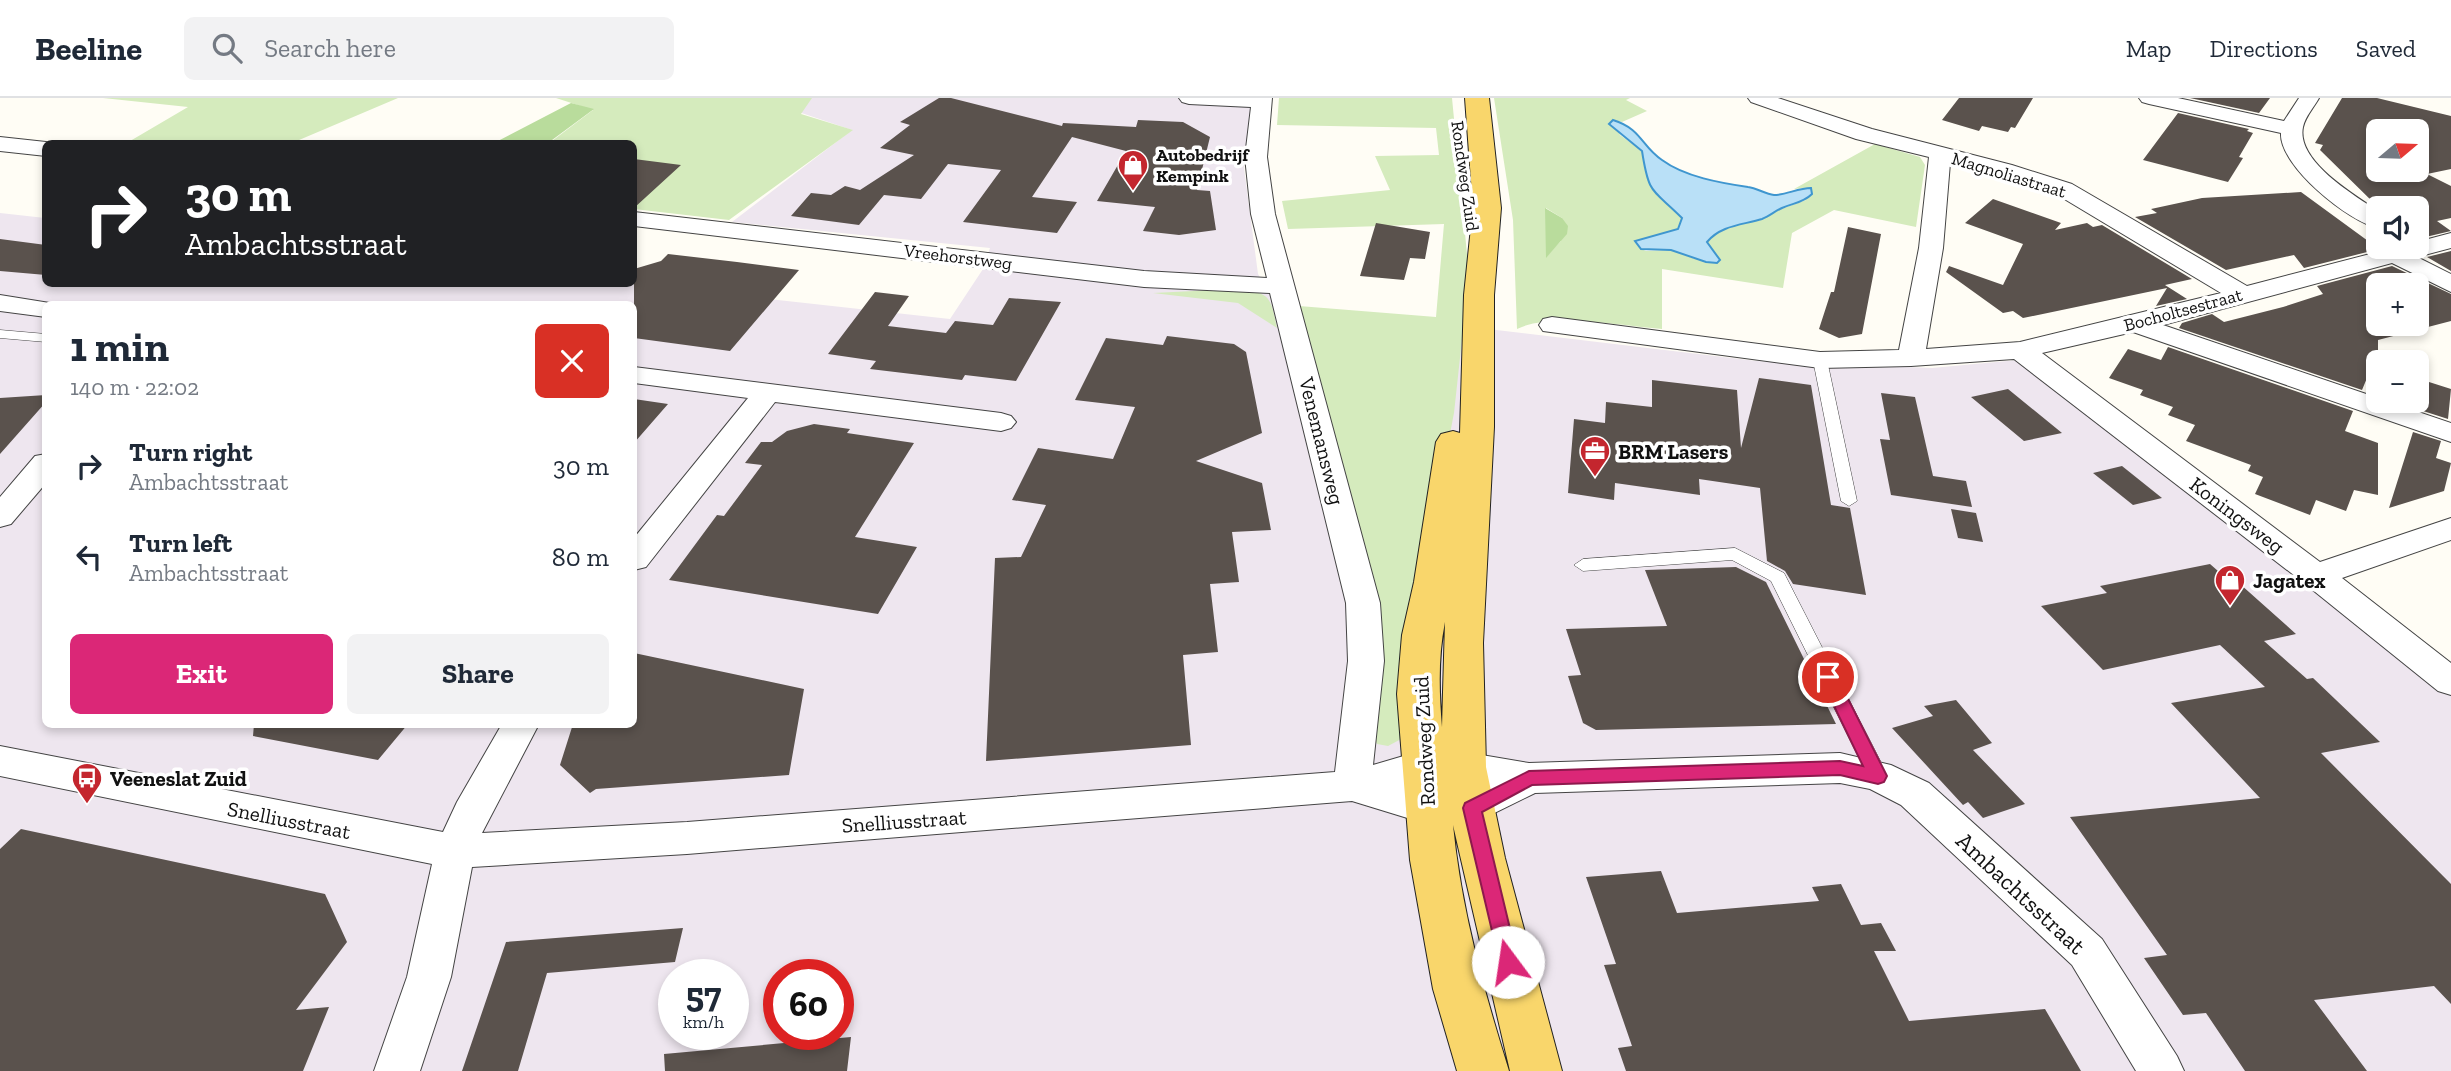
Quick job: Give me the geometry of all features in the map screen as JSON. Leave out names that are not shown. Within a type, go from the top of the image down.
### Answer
[{"type":"main road","name":"Rondweg Zuid","points":[[1455,98],[1476,251],[1479,311]]},
{"type":"main road","name":"Rondweg Zuid","points":[[1477,98],[1487,208],[1479,311],[1477,427],[1463,642],[1447,787],[1433,860],[1458,989],[1483,1071]]},
{"type":"main road","name":"Rondweg Zuid","points":[[1447,787],[1536,1071]]},
{"type":"street","points":[[1189,98],[1261,100]]},
{"type":"street","name":"Magnoliastraat","points":[[1758,98],[1809,107],[1940,154],[2064,189],[2241,295]]},
{"type":"street","points":[[2149,98],[2291,129]]},
{"type":"street","points":[[2309,98],[2291,129],[2293,144],[2303,164],[2328,186],[2366,213]]},
{"type":"street","name":"Venemansweg","points":[[1261,100],[1256,157],[1263,214],[1363,603],[1366,661],[1352,786]]},
{"type":"street","points":[[0,144],[42,149]]},
{"type":"street","points":[[1911,358],[1931,248],[1940,154]]},
{"type":"street","name":"Vreehorstweg","points":[[637,219],[1144,279],[1282,286]]},
{"type":"street","name":"Bocholtsestraat","points":[[2429,245],[2451,240]]},
{"type":"street","name":"Bocholtsestraat","points":[[1552,325],[1820,360],[1911,358],[2020,350],[2135,324],[2376,259]]},
{"type":"street","points":[[2421,259],[2451,284]]},
{"type":"street","points":[[5,307],[42,309]]},
{"type":"street","points":[[2135,324],[2451,433]]},
{"type":"street","name":"Koningsweg","points":[[2020,350],[2316,575],[2451,682]]},
{"type":"street","points":[[637,375],[1001,422]]},
{"type":"street","points":[[637,555],[769,391]]},
{"type":"street","points":[[0,517],[42,468]]},
{"type":"street","points":[[2316,575],[2451,529]]},
{"type":"street","points":[[397,1071],[429,977],[455,850],[471,813],[519,728]]},
{"type":"street","name":"Snelliusstraat","points":[[0,761],[389,840],[455,850],[687,838],[1352,786],[1447,787]]},
{"type":"street","name":"Ambachtsstraat","points":[[1447,787],[1529,778],[1840,768],[1878,776],[1915,793],[2087,952],[2161,1071]]},
{"type":"lane","points":[[0,334],[42,338]]},
{"type":"lane","points":[[1820,360],[1849,501]]},
{"type":"lane","points":[[1583,565],[1735,554],[1779,577],[1878,776]]},
{"type":"shaded area","points":[[783,98],[1253,98],[1244,168],[1258,274],[1277,304],[1757,361],[1932,368],[2018,360],[2451,694],[2451,1071],[0,1071],[0,213],[42,218],[42,287],[637,287],[637,285],[950,319],[983,269],[990,248],[732,222],[852,130],[775,104]]},
{"type":"green space","points":[[103,98],[398,98],[299,140],[132,140],[188,107]]},
{"type":"green space","points":[[556,98],[812,98],[801,114],[853,130],[729,220],[637,209],[637,140],[553,140],[593,110]]},
{"type":"green space","points":[[1279,98],[1452,98],[1469,275],[1454,413],[1405,665],[1405,737],[1388,746],[1377,744],[1373,736],[1299,306],[1436,317],[1444,224],[1288,229],[1282,201],[1390,190],[1375,156],[1439,155],[1436,128],[1277,125]]},
{"type":"green space","points":[[1494,98],[1630,98],[1626,100],[1647,111],[1622,122],[1613,120],[1620,135],[1642,151],[1646,175],[1653,190],[1682,218],[1678,229],[1635,241],[1646,251],[1671,250],[1695,259],[1716,254],[1706,241],[1713,234],[1806,200],[1805,188],[1794,189],[1875,144],[1920,157],[1925,165],[1916,227],[1834,210],[1792,233],[1783,288],[1662,269],[1662,329],[1608,323],[1548,321],[1517,329],[1513,220]],"holes":[[[1546,208],[1562,218],[1561,241],[1547,256]]]},
{"type":"green space","points":[[571,103],[594,109],[552,140],[500,140]]},
{"type":"green space","points":[[1545,208],[1562,218],[1568,226],[1567,234],[1546,258]]},
{"type":"green space","points":[[1235,289],[1266,297],[1277,328],[1238,303],[1153,293]]},
{"type":"water","points":[[1613,120],[1630,128],[1662,160],[1692,175],[1774,195],[1811,188],[1812,194],[1765,218],[1726,229],[1713,236],[1707,242],[1720,260],[1717,263],[1671,250],[1641,249],[1635,241],[1678,229],[1682,218],[1653,190],[1642,151],[1609,124]]},
{"type":"building","points":[[939,98],[951,98],[1062,126],[1063,123],[1136,127],[1138,120],[1183,122],[1210,137],[1197,190],[1210,191],[1216,230],[1179,235],[1143,231],[1155,207],[1097,201],[1126,151],[1072,137],[1032,197],[1077,202],[1057,233],[963,222],[1001,170],[948,164],[921,199],[884,195],[859,225],[791,216],[811,193],[831,195],[845,186],[860,190],[914,155],[880,148],[910,125],[900,122]]},
{"type":"building","points":[[1959,98],[2033,98],[2015,128],[2011,127],[2008,132],[1982,126],[1979,131],[1942,120]]},
{"type":"building","points":[[2190,98],[2270,98],[2259,113]]},
{"type":"building","points":[[2342,98],[2377,98],[2451,116],[2451,169],[2429,174],[2429,119],[2366,119],[2366,182],[2429,182],[2429,175],[2451,186],[2451,218],[2437,221],[2451,231],[2429,236],[2429,196],[2367,196],[2320,150],[2323,145],[2315,143]]},
{"type":"building","points":[[2178,113],[2249,129],[2247,131],[2253,133],[2239,157],[2243,158],[2228,182],[2143,160]]},
{"type":"building","points":[[637,159],[681,165],[637,205]]},
{"type":"building","points":[[2301,192],[2366,240],[2366,252],[2304,268],[2294,255],[2226,270],[2135,217],[2157,213],[2151,209],[2202,198]]},
{"type":"building","points":[[1993,199],[2061,223],[2055,230],[2087,223],[2093,227],[2102,225],[2192,279],[2165,285],[2187,299],[2156,306],[2167,288],[2023,318],[2013,311],[2003,313],[1946,272],[1949,266],[2003,285],[2023,244],[1965,223]]},
{"type":"building","points":[[1376,223],[1430,232],[1425,259],[1410,258],[1404,280],[1360,276]]},
{"type":"building","points":[[1848,227],[1881,234],[1862,334],[1839,338],[1819,329],[1831,292],[1834,292]]},
{"type":"building","points":[[0,239],[42,244],[42,275],[0,271]]},
{"type":"building","points":[[2451,251],[2451,271],[2429,258]]},
{"type":"building","points":[[668,254],[799,270],[730,351],[637,338],[637,301],[634,301],[634,287],[637,287],[637,268],[661,261]]},
{"type":"building","points":[[2392,266],[2407,273],[2366,273],[2366,336],[2393,336],[2378,340],[2378,350],[2366,350],[2366,380],[2362,390],[2179,328],[2182,323],[2212,314],[2224,322],[2323,294],[2317,286]]},
{"type":"building","points":[[2429,284],[2451,294],[2451,321],[2429,327]]},
{"type":"building","points":[[875,292],[909,296],[888,326],[946,333],[955,321],[993,325],[1009,298],[1061,302],[1016,381],[965,375],[962,380],[870,369],[876,361],[828,354]]},
{"type":"building","points":[[1167,336],[1234,344],[1246,352],[1262,433],[1196,461],[1262,483],[1271,530],[1232,532],[1239,582],[1210,584],[1218,652],[1183,655],[1191,745],[986,761],[995,558],[1021,557],[1046,505],[1012,500],[1038,448],[1113,459],[1135,407],[1075,400],[1106,338],[1163,345]]},
{"type":"building","points":[[2168,347],[2353,411],[2345,431],[2378,443],[2378,495],[2354,490],[2346,511],[2316,500],[2310,515],[2255,494],[2263,477],[2248,471],[2251,465],[2186,441],[2195,425],[2168,415],[2173,407],[2140,395],[2143,390],[2109,378],[2128,349],[2161,360]]},
{"type":"building","points":[[1759,378],[1811,385],[1831,505],[1850,508],[1866,595],[1793,584],[1785,571],[1767,561],[1760,488],[1699,479],[1700,495],[1615,483],[1614,500],[1568,493],[1574,419],[1605,423],[1606,402],[1652,407],[1652,380],[1737,390],[1741,448]]},
{"type":"building","points":[[2429,382],[2451,389],[2448,419],[2429,413]]},
{"type":"building","points":[[2008,389],[2062,433],[2024,441],[1971,397]]},
{"type":"building","points":[[1881,393],[1915,397],[1933,476],[1966,481],[1972,507],[1891,495],[1880,439],[1890,440]]},
{"type":"building","points":[[42,395],[42,407],[0,454],[0,398]]},
{"type":"building","points":[[637,399],[668,404],[637,440]]},
{"type":"building","points":[[814,424],[850,429],[847,433],[914,443],[855,537],[917,547],[878,614],[669,580],[717,515],[724,516],[762,465],[745,463],[761,442],[772,442],[787,431]]},
{"type":"building","points":[[2413,432],[2441,441],[2436,458],[2451,463],[2444,491],[2389,508]]},
{"type":"building","points":[[2122,466],[2162,498],[2133,505],[2093,473]]},
{"type":"building","points":[[1951,509],[1976,513],[1983,542],[1958,538]]},
{"type":"building","points":[[2210,564],[2234,585],[2240,584],[2296,634],[2264,641],[2307,679],[2313,678],[2380,742],[2321,753],[2451,884],[2451,1004],[2434,986],[2314,1000],[2367,1071],[2245,1071],[2206,1013],[2183,1015],[2144,958],[2167,955],[2070,817],[2260,798],[2171,703],[2265,687],[2220,645],[2103,670],[2041,606],[2107,593],[2100,586]]},
{"type":"building","points":[[1736,567],[1766,582],[1836,724],[1596,730],[1583,723],[1568,676],[1581,675],[1566,629],[1667,626],[1645,570]]},
{"type":"building","points":[[637,654],[804,689],[789,775],[596,789],[590,793],[560,765],[572,728],[637,728]]},
{"type":"building","points":[[1956,700],[1992,743],[1973,750],[2025,804],[1983,818],[1968,802],[1963,805],[1892,728],[1933,716],[1924,706]]},
{"type":"building","points":[[254,728],[405,728],[378,760],[253,736]]},
{"type":"building","points":[[21,829],[325,894],[347,942],[296,1010],[329,1007],[303,1071],[0,1071],[0,849]]},
{"type":"building","points":[[1661,871],[1677,913],[1819,901],[1812,887],[1841,884],[1861,925],[1881,923],[1896,951],[1874,951],[1909,1021],[2045,1009],[2081,1071],[1626,1071],[1618,1048],[1632,1046],[1604,965],[1616,964],[1586,877]]},
{"type":"building","points":[[683,928],[676,959],[658,959],[658,963],[547,973],[518,1071],[462,1071],[506,942]]},
{"type":"building","points":[[763,1045],[763,1050],[849,1050],[847,1071],[665,1071],[664,1054],[749,1050],[749,1046]]},
{"type":"place","name":"Autobedrijf Kempink","points":[[1133,192]]},
{"type":"place","name":"BRM Lasers","points":[[1595,478]]},
{"type":"place","name":"Jagatex","points":[[2230,607]]},
{"type":"place","name":"Veeneslat Zuid","points":[[87,805]]},
{"type":"route","points":[[1508,962],[1472,808],[1529,778],[1840,768],[1878,776],[1828,677]]}]
